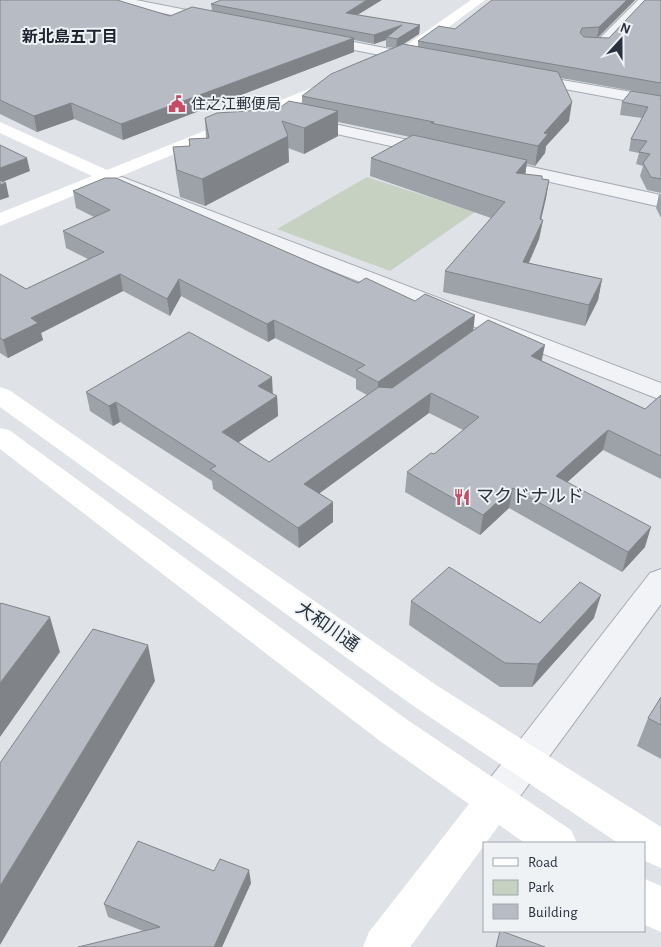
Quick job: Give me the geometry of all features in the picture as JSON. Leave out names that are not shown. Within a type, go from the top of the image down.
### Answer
[{"type":"street","points":[[117,0],[234,23]]},
{"type":"street","points":[[370,69],[399,55],[479,0]]},
{"type":"street","points":[[587,43],[602,46],[645,0]]},
{"type":"street","points":[[302,36],[438,62]]},
{"type":"street","points":[[0,220],[352,76]]},
{"type":"street","points":[[516,76],[661,102]]},
{"type":"street","points":[[261,113],[455,156]]},
{"type":"street","points":[[0,127],[107,176],[661,392]]},
{"type":"street","points":[[474,160],[661,202]]},
{"type":"street","name":"大和川通","points":[[0,395],[424,695],[524,762],[661,849]]},
{"type":"street","points":[[0,436],[393,730],[494,802],[555,842]]},
{"type":"street","points":[[384,947],[661,581]]},
{"type":"street","points":[[646,901],[661,911]]},
{"type":"green space","points":[[367,177],[475,212],[390,271],[277,229]]},
{"type":"building","points":[[0,0],[117,0],[170,16],[192,7],[354,38],[121,124],[71,103],[34,116],[0,100]]},
{"type":"building","points":[[221,0],[367,0],[346,13],[420,25],[397,39],[387,37],[402,25],[374,35],[211,4]]},
{"type":"building","points":[[492,0],[627,0],[599,27],[582,28],[580,33],[584,37],[609,38],[645,0],[661,0],[661,83],[418,41],[439,26],[455,29]]},
{"type":"building","points":[[403,44],[558,72],[572,102],[544,133],[548,134],[538,146],[431,123],[434,122],[302,96],[331,74]]},
{"type":"building","points":[[631,91],[661,96],[661,179],[651,177],[643,163],[650,154],[639,152],[647,141],[631,139],[648,107],[622,102]]},
{"type":"building","points":[[289,101],[338,111],[304,128],[282,121],[288,136],[202,179],[177,170],[173,147],[190,146],[189,139],[209,138],[205,118],[217,113],[278,109]]},
{"type":"building","points":[[413,135],[527,160],[516,173],[542,176],[542,179],[549,180],[540,219],[543,220],[523,262],[602,279],[589,305],[445,271],[505,202],[371,158]]},
{"type":"building","points":[[0,145],[27,158],[0,168]]},
{"type":"building","points":[[105,178],[116,178],[358,283],[366,278],[415,301],[425,294],[475,315],[378,382],[356,370],[365,365],[274,320],[267,324],[179,279],[167,299],[120,274],[31,318],[38,323],[3,340],[0,338],[0,274],[26,289],[104,252],[63,231],[110,210],[73,191]]},
{"type":"building","points":[[488,320],[545,345],[531,356],[645,409],[661,395],[661,456],[608,430],[556,476],[651,527],[628,552],[513,488],[483,515],[407,472],[431,453],[434,454],[479,417],[431,393],[304,484],[333,502],[298,528],[210,469],[216,466],[116,402],[109,406],[86,392],[189,332],[272,377],[258,386],[277,396],[222,432],[269,462],[379,387],[392,388]]},
{"type":"building","points":[[449,567],[540,623],[580,582],[601,595],[538,664],[505,663],[411,601]]},
{"type":"building","points":[[0,604],[50,617],[0,683]]},
{"type":"building","points":[[93,629],[148,645],[0,886],[0,763]]},
{"type":"building","points":[[661,697],[661,725],[648,718]]},
{"type":"building","points":[[138,841],[214,871],[220,859],[249,870],[214,947],[78,947],[160,927],[104,904]]},
{"type":"building","points":[[500,932],[504,932],[545,947],[496,947]]},
{"type":"place","name":"住之江郵便局","points":[[177,104]]},
{"type":"place","name":"マクドナルド","points":[[462,497]]},
{"type":"district","name":"新北島五丁目","points":[[70,37]]}]
